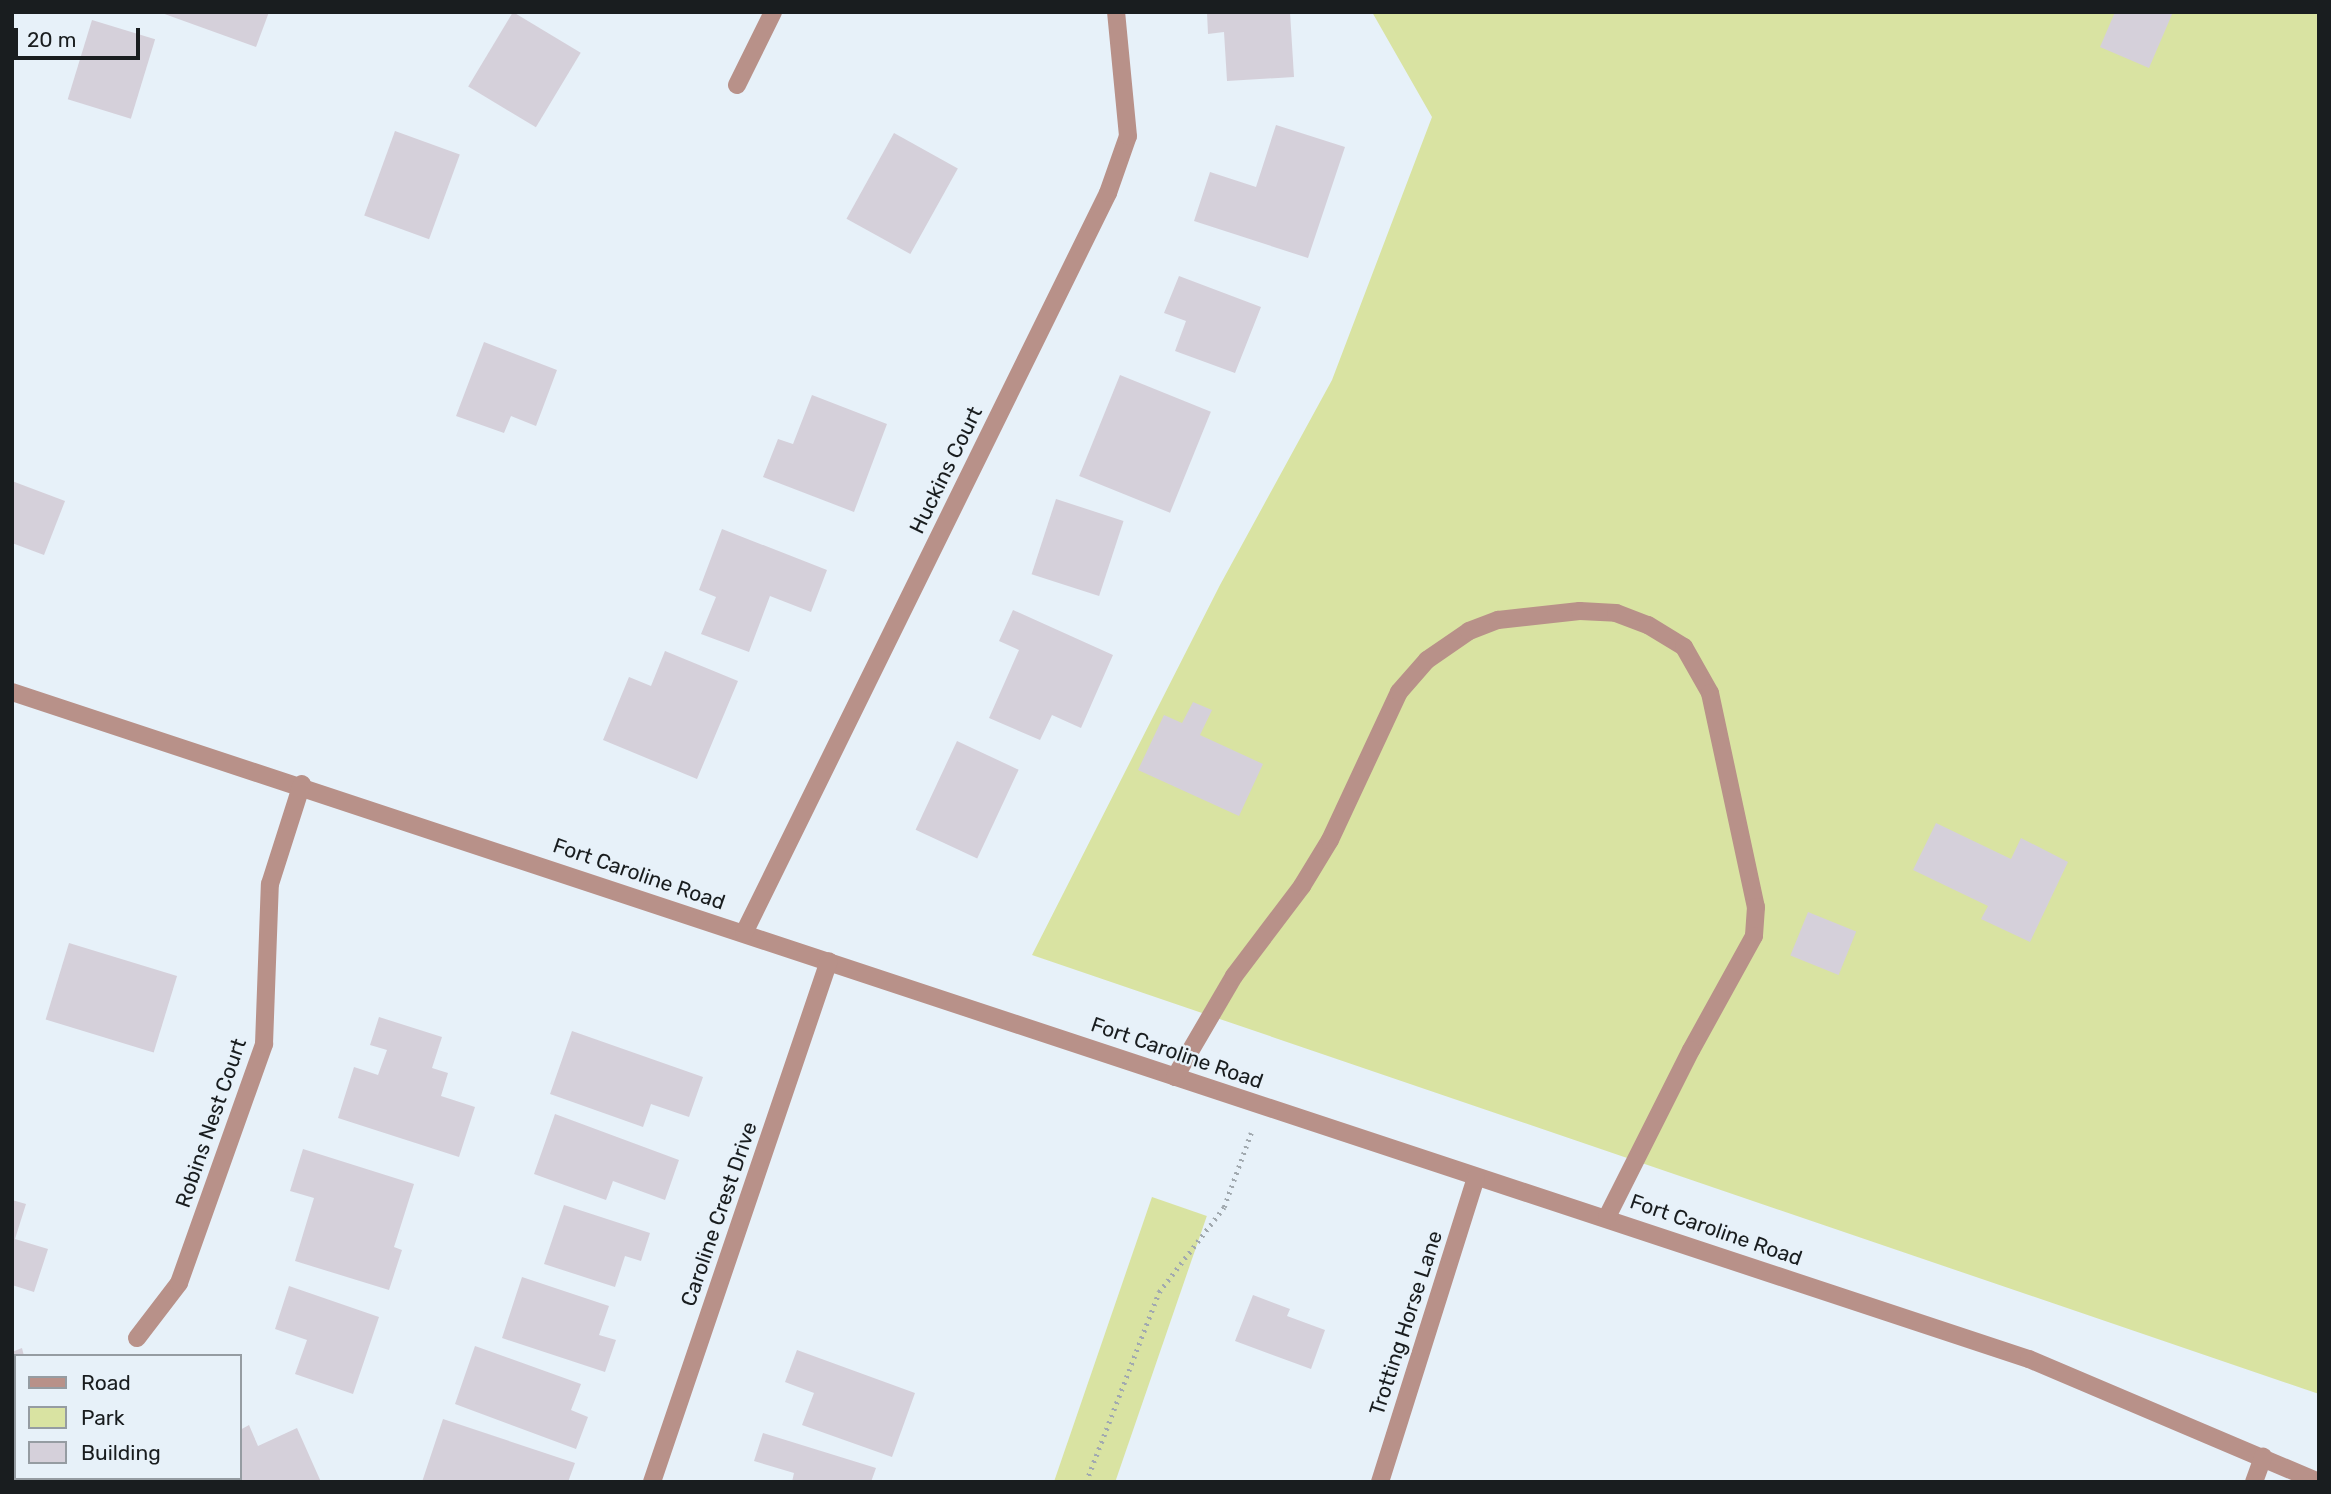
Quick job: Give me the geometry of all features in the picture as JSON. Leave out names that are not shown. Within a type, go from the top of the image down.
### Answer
[{"type":"street","points":[[737,85],[773,12]]},
{"type":"street","name":"Huckins Court","points":[[744,933],[1108,193],[1128,136],[1116,12]]},
{"type":"street","points":[[1175,1077],[1234,975],[1309,875],[1399,692],[1427,660],[1469,631],[1498,620],[1580,611],[1616,613],[1648,625],[1684,647],[1710,693],[1756,907],[1754,936],[1691,1050],[1607,1217]]},
{"type":"street","name":"Fort Caroline Road","points":[[12,692],[302,784],[1476,1178],[1607,1217],[2029,1359],[2319,1482]]},
{"type":"street","name":"Robins Nest Court","points":[[137,1338],[179,1283],[264,1044],[270,884],[302,784]]},
{"type":"street","name":"Caroline Crest Drive","points":[[653,1482],[829,961]]},
{"type":"street","name":"Trotting Horse Lane","points":[[1380,1482],[1476,1178]]},
{"type":"street","points":[[2254,1482],[2263,1457]]},
{"type":"path","points":[[1086,1482],[1159,1292],[1224,1207],[1260,1105]]},
{"type":"green space","points":[[1372,12],[2319,12],[2319,1394],[1032,955],[1220,585],[1332,380],[1432,117]]},
{"type":"green space","points":[[1152,1197],[1207,1216],[1115,1482],[1054,1481]]},
{"type":"building","points":[[159,12],[269,12],[256,47]]},
{"type":"building","points":[[513,12],[581,53],[536,127],[468,87]]},
{"type":"building","points":[[1207,12],[1290,12],[1294,77],[1227,81],[1224,32],[1208,34]]},
{"type":"building","points":[[2115,12],[2173,12],[2149,68],[2100,47]]},
{"type":"building","points":[[92,20],[155,39],[131,119],[68,99]]},
{"type":"building","points":[[1276,125],[1345,147],[1308,258],[1194,221],[1210,172],[1256,187]]},
{"type":"building","points":[[395,131],[460,155],[429,239],[364,216]]},
{"type":"building","points":[[894,133],[958,168],[910,254],[846,219]]},
{"type":"building","points":[[1179,276],[1261,307],[1235,373],[1175,351],[1186,321],[1164,313]]},
{"type":"building","points":[[484,342],[557,370],[536,426],[511,416],[504,433],[456,416]]},
{"type":"building","points":[[1120,375],[1211,412],[1170,513],[1079,476]]},
{"type":"building","points":[[812,395],[887,424],[854,512],[763,477],[778,439],[793,444]]},
{"type":"building","points":[[12,481],[65,501],[44,555],[12,543]]},
{"type":"building","points":[[1056,499],[1124,521],[1099,596],[1032,574]]},
{"type":"building","points":[[722,529],[827,570],[811,612],[770,596],[749,652],[701,634],[716,597],[699,590]]},
{"type":"building","points":[[1013,610],[1113,655],[1081,728],[1052,715],[1040,740],[989,718],[1019,650],[999,641]]},
{"type":"building","points":[[665,651],[738,681],[697,779],[603,740],[629,677],[651,686]]},
{"type":"building","points":[[1193,702],[1212,710],[1200,735],[1263,764],[1239,816],[1138,770],[1164,715],[1182,723]]},
{"type":"building","points":[[957,741],[1019,770],[977,859],[916,830]]},
{"type":"building","points":[[1936,823],[2011,859],[2021,838],[2068,862],[2030,942],[1981,919],[1988,906],[1913,870]]},
{"type":"building","points":[[1808,912],[1856,931],[1839,975],[1790,956]]},
{"type":"building","points":[[69,943],[177,976],[154,1053],[46,1020]]},
{"type":"building","points":[[379,1017],[442,1037],[432,1068],[448,1073],[441,1096],[475,1107],[459,1157],[338,1118],[354,1067],[378,1075],[387,1050],[370,1045]]},
{"type":"building","points":[[572,1031],[703,1077],[689,1117],[651,1104],[643,1127],[550,1094]]},
{"type":"building","points":[[555,1114],[679,1160],[665,1200],[613,1181],[606,1200],[534,1174]]},
{"type":"building","points":[[303,1149],[414,1184],[394,1247],[402,1250],[389,1290],[295,1261],[314,1198],[290,1191]]},
{"type":"building","points":[[12,1200],[26,1204],[15,1239],[48,1249],[34,1292],[12,1285]]},
{"type":"building","points":[[564,1205],[650,1233],[641,1261],[625,1256],[615,1287],[544,1264]]},
{"type":"building","points":[[522,1277],[609,1306],[599,1335],[616,1340],[605,1372],[502,1338]]},
{"type":"building","points":[[289,1286],[379,1317],[353,1394],[295,1374],[307,1340],[275,1329]]},
{"type":"building","points":[[1253,1295],[1290,1309],[1287,1316],[1325,1330],[1311,1369],[1235,1341]]},
{"type":"building","points":[[475,1346],[581,1384],[571,1410],[588,1417],[576,1449],[455,1404]]},
{"type":"building","points":[[22,1348],[24,1354],[14,1354],[12,1402],[12,1352]]},
{"type":"building","points":[[797,1350],[915,1393],[892,1457],[802,1425],[814,1393],[785,1382]]},
{"type":"building","points":[[443,1419],[575,1463],[568,1482],[422,1482]]},
{"type":"building","points":[[249,1425],[258,1446],[297,1428],[321,1482],[230,1482],[229,1480],[242,1480],[242,1429]]},
{"type":"building","points":[[763,1433],[876,1468],[871,1482],[792,1482],[794,1473],[754,1461]]}]
